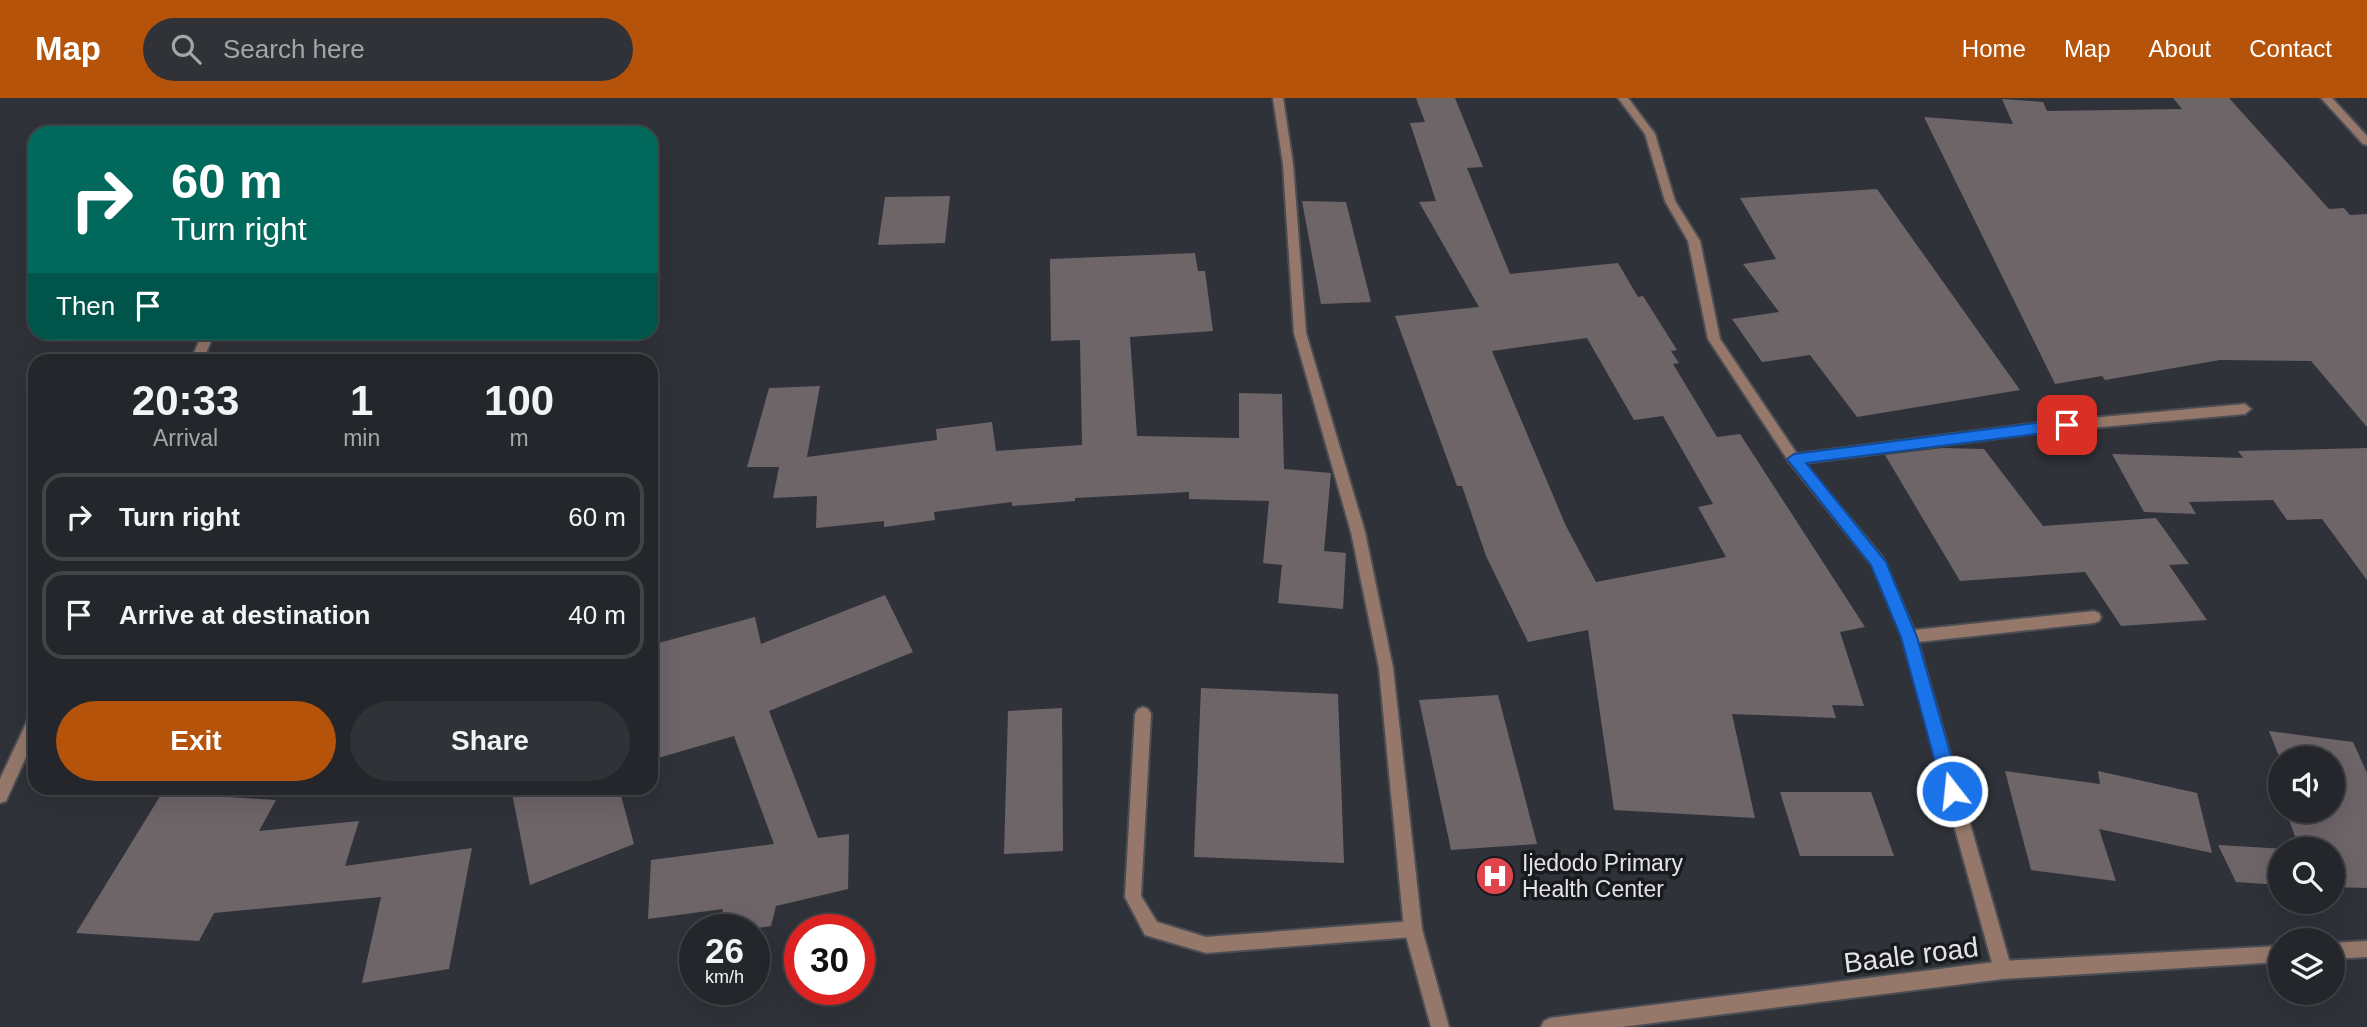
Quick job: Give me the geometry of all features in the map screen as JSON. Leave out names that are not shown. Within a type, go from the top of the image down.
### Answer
[{"type":"street","points":[[1278,98],[1288,164],[1300,333],[1358,532],[1386,668],[1413,929],[1440,1027]]},
{"type":"street","points":[[1623,98],[1650,134],[1670,201],[1694,241],[1714,339],[1794,459],[1878,562],[1909,637],[2003,970]]},
{"type":"street","points":[[2326,98],[2367,142]]},
{"type":"street","points":[[1794,459],[2058,426],[2245,409]]},
{"type":"street","points":[[1909,637],[2094,617]]},
{"type":"street","points":[[1143,714],[1133,897],[1151,929],[1206,945],[1413,929]]},
{"type":"street","points":[[0,796],[28,735]]},
{"type":"street","points":[[2345,950],[2367,949]]},
{"type":"street","name":"Baale road","points":[[1550,1027],[2003,970],[2268,955]]},
{"type":"building","points":[[1416,98],[1455,98],[1483,167],[1467,168],[1510,274],[1618,263],[1638,297],[1643,296],[1677,350],[1671,351],[1679,363],[1673,364],[1717,437],[1740,434],[1865,627],[1840,632],[1864,706],[1832,705],[1836,718],[1732,714],[1755,818],[1614,810],[1588,630],[1528,642],[1486,556],[1462,486],[1457,486],[1395,316],[1479,307],[1419,202],[1436,201],[1410,123],[1425,122]],"holes":[[[1587,338],[1634,420],[1663,416],[1713,504],[1698,507],[1726,557],[1596,582],[1566,526],[1492,351]]]},
{"type":"building","points":[[2173,98],[2229,98],[2329,209],[2344,208],[2350,215],[2367,214],[2367,427],[2311,361],[2220,360],[2105,380],[2102,376],[2055,384],[1924,117],[2013,124],[2002,99],[2043,102],[2047,111],[2182,109]]},
{"type":"building","points":[[1877,189],[2020,390],[1857,417],[1810,355],[1762,362],[1732,319],[1779,312],[1743,264],[1776,259],[1740,198]]},
{"type":"building","points":[[950,196],[945,243],[878,245],[885,197]]},
{"type":"building","points":[[1302,201],[1346,202],[1371,302],[1321,304]]},
{"type":"building","points":[[1195,253],[1198,271],[1205,271],[1213,331],[1130,337],[1137,436],[1239,438],[1239,393],[1282,394],[1284,469],[1331,473],[1324,551],[1346,553],[1343,609],[1278,603],[1282,565],[1263,563],[1269,501],[1189,499],[1189,492],[1075,498],[1075,501],[1012,506],[1012,502],[934,512],[935,520],[884,527],[884,521],[816,528],[817,496],[773,498],[779,467],[747,467],[769,388],[820,386],[807,457],[937,440],[936,429],[992,422],[996,451],[1082,445],[1080,340],[1051,341],[1050,259]]},
{"type":"building","points":[[1942,448],[1984,449],[2043,526],[2156,518],[2189,564],[2169,565],[2207,620],[2121,626],[2085,572],[1960,581],[1885,455]]},
{"type":"building","points":[[2367,448],[2367,580],[2322,519],[2287,520],[2273,500],[2189,502],[2196,514],[2144,512],[2112,454],[2243,458],[2238,451]]},
{"type":"building","points":[[885,595],[913,652],[769,711],[818,838],[849,834],[848,889],[776,906],[770,926],[770,914],[722,914],[723,909],[648,919],[651,860],[774,844],[734,736],[658,758],[658,643],[755,617],[761,644]]},
{"type":"building","points":[[1201,688],[1338,694],[1344,863],[1194,857]]},
{"type":"building","points":[[1498,695],[1537,844],[1451,850],[1419,700]]},
{"type":"building","points":[[1062,708],[1063,851],[1004,854],[1008,711]]},
{"type":"building","points":[[2269,731],[2353,742],[2367,773],[2367,888],[2345,887],[2345,837],[2295,837],[2290,823],[2345,823],[2345,746],[2275,746]]},
{"type":"building","points":[[2005,771],[2100,784],[2098,771],[2197,793],[2212,853],[2099,829],[2116,881],[2031,870]]},
{"type":"building","points":[[1780,792],[1871,792],[1894,856],[1800,856]]},
{"type":"building","points":[[161,795],[276,800],[259,831],[359,821],[345,866],[472,848],[449,969],[362,983],[381,897],[214,913],[199,941],[76,933]]},
{"type":"building","points":[[512,795],[621,795],[634,844],[530,885]]},
{"type":"building","points":[[2218,845],[2268,848],[2268,884],[2236,882]]},
{"type":"place","name":"Ijedodo Primary Health Center","points":[[1495,876]]},
{"type":"route","points":[[1952,791],[1909,637],[1878,562],[1794,459],[2067,425]]}]
